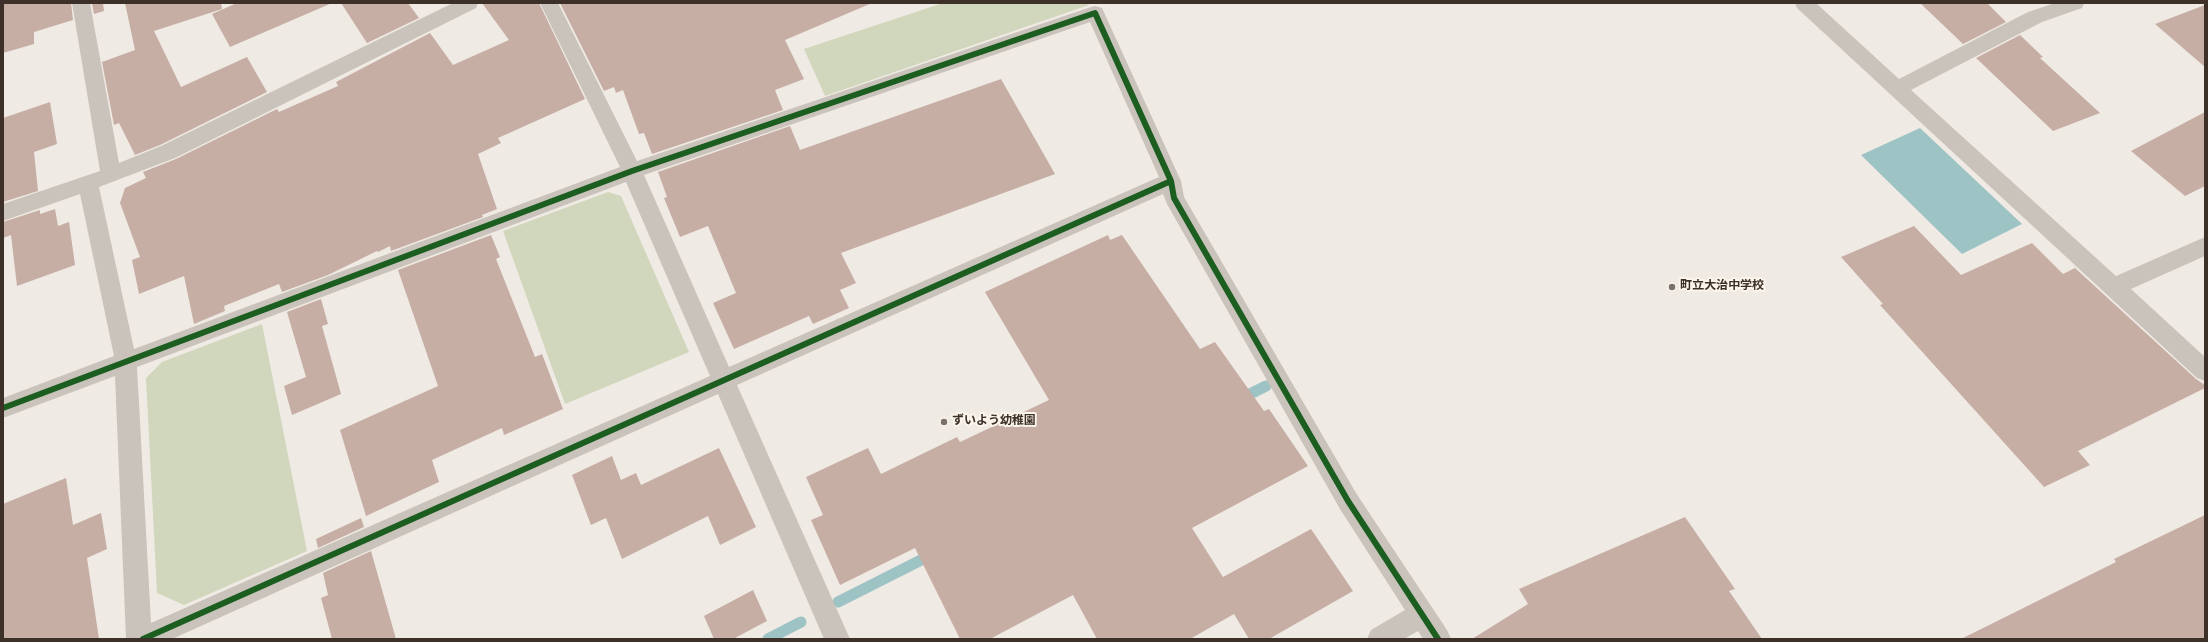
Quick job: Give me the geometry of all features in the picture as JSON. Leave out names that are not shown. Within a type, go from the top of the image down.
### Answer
[{"type":"street","points":[[81,3],[111,175]]},
{"type":"street","points":[[3,212],[111,175],[182,146],[469,3]]},
{"type":"street","points":[[549,3],[632,172],[837,639]]},
{"type":"street","points":[[1804,3],[1820,20],[1898,88],[2205,371]]},
{"type":"street","points":[[1898,88],[2035,17],[2075,3]]},
{"type":"street","points":[[3,408],[632,172],[1095,13],[1171,181],[1174,198],[1333,475],[1421,615],[1438,639]]},
{"type":"street","points":[[143,639],[1171,181]]},
{"type":"street","points":[[88,183],[126,362],[139,639]]},
{"type":"street","points":[[2114,287],[2205,246]]},
{"type":"street","points":[[1380,639],[1421,615]]},
{"type":"green space","points":[[943,3],[1087,3],[1089,5],[825,96],[804,49]]},
{"type":"green space","points":[[608,192],[621,196],[689,352],[565,404],[503,231]]},
{"type":"green space","points":[[262,324],[307,551],[184,605],[157,593],[146,378],[162,362]]},
{"type":"water","points":[[1920,128],[2022,224],[1962,254],[1861,155]]},
{"type":"building","points":[[3,3],[71,3],[73,20],[34,32],[34,44],[3,53]]},
{"type":"building","points":[[92,3],[103,3],[104,11],[94,14]]},
{"type":"building","points":[[125,3],[221,3],[222,9],[154,31],[181,87],[247,57],[267,92],[160,145],[135,155],[119,123],[114,125],[102,62],[135,50]]},
{"type":"building","points":[[237,3],[332,3],[230,47],[212,14]]},
{"type":"building","points":[[341,3],[408,3],[419,18],[367,43]]},
{"type":"building","points":[[482,3],[539,3],[585,99],[498,138],[501,143],[478,154],[497,209],[482,215],[483,217],[391,251],[390,246],[378,252],[377,251],[328,275],[282,292],[279,284],[224,306],[225,311],[194,324],[184,276],[139,294],[132,260],[140,257],[120,203],[125,188],[146,178],[143,172],[176,159],[277,109],[279,112],[338,86],[336,82],[430,33],[453,65],[509,40]]},
{"type":"building","points":[[560,3],[872,3],[785,40],[804,79],[775,90],[783,110],[652,154],[644,133],[639,134],[623,90],[616,93],[614,87],[604,91]]},
{"type":"building","points":[[1920,3],[1987,3],[2006,22],[1963,44]]},
{"type":"building","points":[[2205,5],[2205,67],[2155,24]]},
{"type":"building","points":[[2020,35],[2043,57],[2040,58],[2100,113],[2053,131],[1976,58]]},
{"type":"building","points":[[1001,79],[1055,174],[841,253],[856,283],[840,290],[849,308],[813,324],[809,316],[734,349],[713,303],[736,293],[708,226],[680,237],[664,198],[667,197],[658,172],[790,126],[800,150]]},
{"type":"building","points":[[50,102],[57,144],[34,152],[38,191],[3,202],[3,118]]},
{"type":"building","points":[[2205,112],[2205,186],[2185,196],[2131,151]]},
{"type":"building","points":[[55,209],[58,226],[69,222],[75,265],[17,286],[11,235],[3,238],[3,222],[40,210],[40,214]]},
{"type":"building","points":[[1914,226],[1961,275],[2032,243],[2063,274],[2075,268],[2196,379],[2205,385],[2205,388],[2078,451],[2090,465],[2044,487],[1880,305],[1883,304],[1841,257]]},
{"type":"building","points":[[491,235],[500,257],[496,259],[535,357],[542,354],[563,409],[504,435],[502,428],[432,460],[439,482],[366,516],[340,430],[438,386],[398,270]]},
{"type":"building","points":[[1108,235],[1110,240],[1122,235],[1200,349],[1215,342],[1264,411],[1269,409],[1308,466],[1192,528],[1223,577],[1311,529],[1353,591],[1269,639],[1249,639],[1234,614],[1190,639],[1097,639],[1073,595],[990,639],[960,639],[915,548],[840,585],[811,520],[823,515],[806,477],[868,448],[881,474],[957,437],[960,442],[1049,400],[985,292]]},
{"type":"building","points":[[321,299],[328,324],[322,326],[341,394],[292,415],[284,386],[306,377],[287,312]]},
{"type":"building","points":[[719,448],[756,527],[720,545],[708,516],[622,559],[606,518],[591,525],[572,475],[612,456],[621,480],[636,473],[641,485]]},
{"type":"building","points":[[66,478],[73,525],[101,513],[107,549],[87,558],[99,639],[3,639],[3,504]]},
{"type":"building","points":[[2205,515],[2205,639],[1961,639],[2116,562],[2114,559]]},
{"type":"building","points":[[1685,517],[1735,589],[1729,591],[1762,639],[1472,639],[1528,604],[1519,589]]},
{"type":"building","points":[[361,518],[364,527],[318,548],[316,539]]},
{"type":"building","points":[[371,551],[396,639],[332,639],[321,598],[328,595],[323,573]]},
{"type":"building","points":[[753,590],[767,621],[733,639],[714,639],[704,616]]},
{"type":"waterway","points":[[1238,400],[1266,386]]},
{"type":"waterway","points":[[838,602],[933,554]]},
{"type":"waterway","points":[[768,639],[801,622]]},
{"type":"cycle path","points":[[3,408],[632,171],[1095,13],[1171,181],[1174,198],[1348,501],[1438,639]]},
{"type":"cycle path","points":[[143,639],[1171,181]]},
{"type":"place","name":"町立大治中学校","points":[[1672,287]]},
{"type":"place","name":"ずいよう幼稚園","points":[[944,422]]}]
